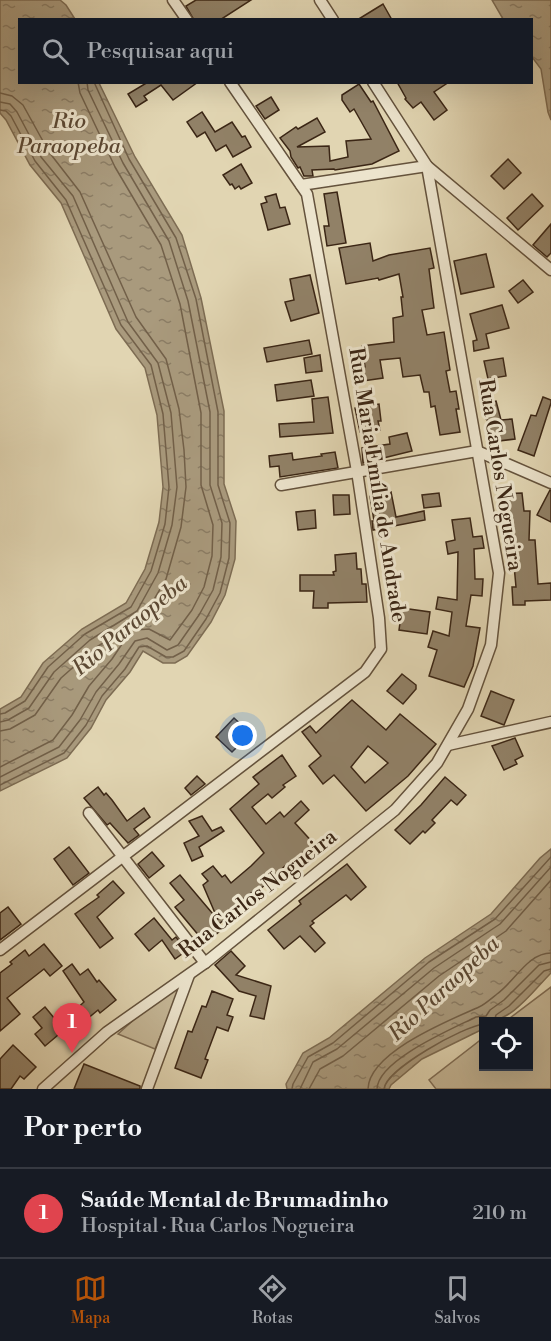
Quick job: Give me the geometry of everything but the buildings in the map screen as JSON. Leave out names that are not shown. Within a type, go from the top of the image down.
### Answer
[{"type":"street","points":[[173,0],[186,18]]},
{"type":"street","points":[[320,0],[332,18]]},
{"type":"street","name":"Rua Maria Emília de Andrade","points":[[0,950],[365,672],[381,649],[380,618],[357,471],[308,195],[231,84]]},
{"type":"street","name":"Rua Carlos Nogueira","points":[[43,1089],[107,1032],[205,963],[395,810],[437,763],[448,745],[468,709],[491,645],[499,573],[427,166],[374,84]]},
{"type":"street","points":[[301,185],[427,166],[551,270]]},
{"type":"street","points":[[281,485],[477,451],[551,483]]},
{"type":"street","points":[[448,745],[551,722]]},
{"type":"street","points":[[89,813],[205,963]]},
{"type":"street","points":[[147,1089],[189,974]]},
{"type":"shaded area","points":[[170,987],[174,987],[179,992],[155,1049],[118,1034]]},
{"type":"shaded area","points":[[551,987],[551,1089],[436,1089],[429,1080],[479,1041],[479,1071],[533,1071],[533,1017],[511,1017]]},
{"type":"water","name":"Rio Paraopeba","points":[[0,0],[60,0],[74,18],[18,18],[18,84],[99,84],[135,157],[182,235],[201,298],[224,411],[224,484],[236,521],[235,559],[225,595],[211,622],[187,656],[175,663],[163,663],[143,651],[130,672],[106,700],[91,728],[67,758],[0,791],[0,709],[21,697],[43,663],[82,629],[126,603],[145,569],[159,522],[163,487],[157,415],[145,368],[116,329],[61,203],[30,165],[0,113]]},
{"type":"water","points":[[492,0],[551,0],[551,120],[541,69],[533,58],[533,18],[502,18]]},
{"type":"water","name":"Rio Paraopeba","points":[[551,849],[551,973],[521,1005],[504,1017],[479,1017],[479,1031],[422,1059],[389,1089],[287,1089],[286,1084],[303,1053],[329,1038],[425,958],[491,914],[540,858]]},
{"type":"place","name":"Saúde Mental de Brumadinho","points":[[72,1053]]}]
